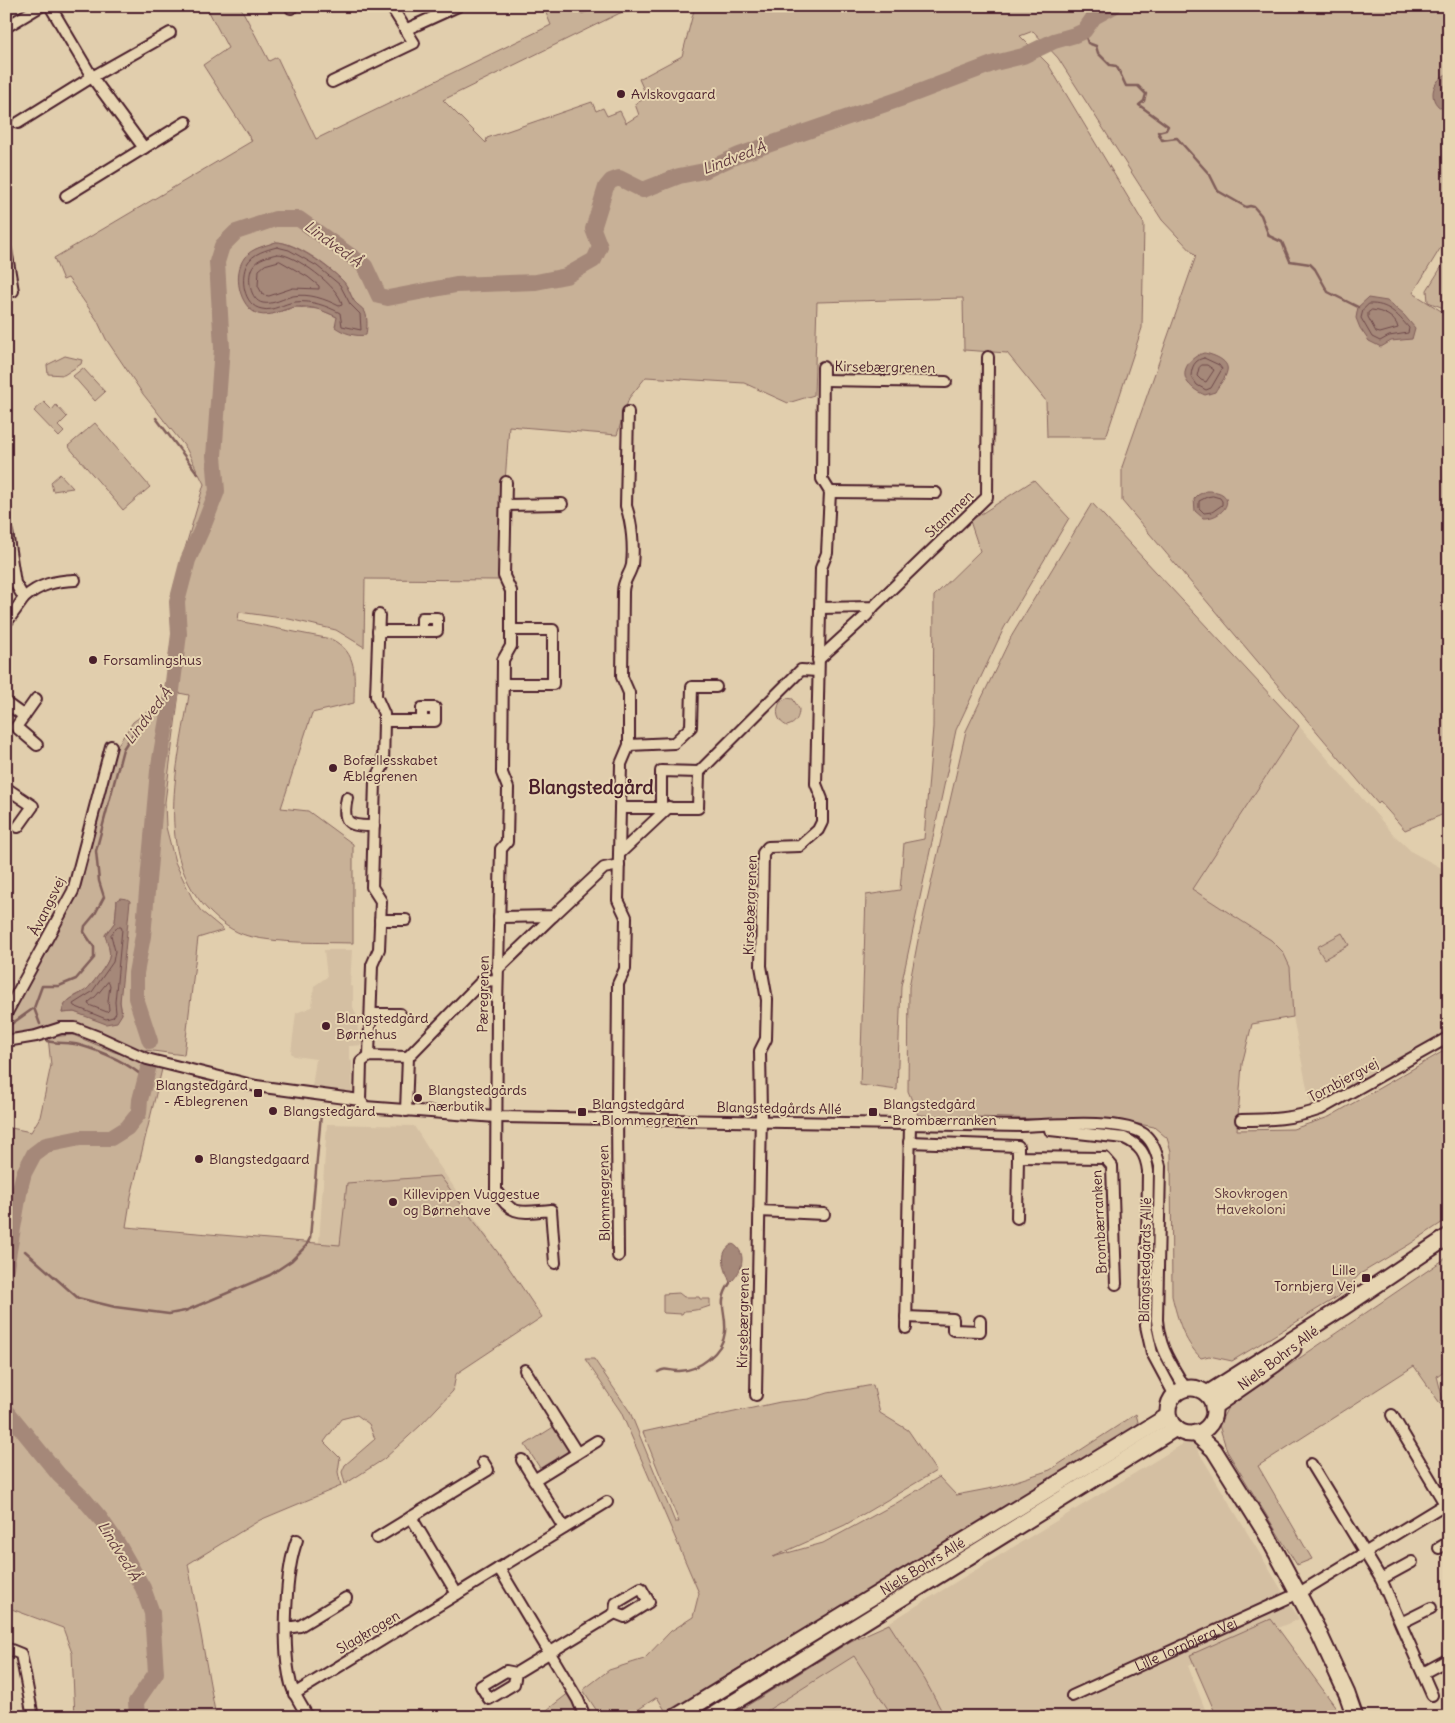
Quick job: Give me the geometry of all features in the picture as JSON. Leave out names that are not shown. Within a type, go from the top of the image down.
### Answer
[{"type":"street","points":[[6,27],[41,6]]},
{"type":"street","points":[[50,6],[92,77],[144,148]]},
{"type":"street","points":[[332,82],[414,43],[391,6]]},
{"type":"street","points":[[405,30],[458,6]]},
{"type":"street","points":[[18,123],[92,77],[170,33]]},
{"type":"street","points":[[66,196],[186,122]]},
{"type":"street","points":[[6,250],[12,291]]},
{"type":"street","name":"Stammen","points":[[818,660],[867,615],[987,496],[988,357]]},
{"type":"street","name":"Kirsebærgrenen","points":[[756,1395],[761,1122],[760,1051],[766,1039],[767,1000],[761,966],[763,853],[768,847],[800,846],[818,830],[822,822],[822,799],[816,784],[818,660],[821,568],[828,553],[830,492],[822,479],[823,367]]},
{"type":"street","name":"Kirsebærgrenen","points":[[823,380],[946,382]]},
{"type":"street","name":"Blommegrenen","points":[[618,1256],[618,984],[625,969],[626,917],[618,900],[621,764],[629,745],[629,693],[622,677],[623,584],[632,567],[631,520],[626,506],[628,412]]},
{"type":"street","name":"Pæregrenen","points":[[506,482],[504,576],[511,591],[511,646],[503,660],[502,774],[508,788],[508,825],[507,842],[501,849],[497,975],[496,1190],[501,1200],[509,1209],[520,1212],[551,1210],[555,1263]]},
{"type":"street","points":[[830,492],[936,493]]},
{"type":"street","points":[[506,505],[562,504]]},
{"type":"street","points":[[7,532],[15,583],[24,598]]},
{"type":"street","points":[[6,623],[24,598],[35,589],[59,580],[76,580]]},
{"type":"street","points":[[820,608],[873,607]]},
{"type":"street","points":[[369,1056],[372,965],[379,949],[381,901],[372,887],[375,781],[383,766],[384,714],[376,696],[379,615]]},
{"type":"street","points":[[503,684],[553,684],[553,630],[511,630]]},
{"type":"street","points":[[378,631],[422,631]]},
{"type":"street","points":[[620,808],[698,808],[699,772],[801,670],[818,671]]},
{"type":"street","points":[[629,745],[674,743],[692,727],[692,687],[716,688]]},
{"type":"street","points":[[36,699],[16,727],[37,744]]},
{"type":"street","points":[[6,703],[24,716]]},
{"type":"street","points":[[384,721],[422,721]]},
{"type":"street","name":"Åvangsvej","points":[[6,1014],[73,891],[112,746]]},
{"type":"street","points":[[406,1111],[408,1057],[482,981],[497,975],[553,916],[604,868],[619,860],[665,807],[661,771],[699,772]]},
{"type":"street","points":[[6,788],[33,806],[18,826]]},
{"type":"street","points":[[347,798],[344,814],[349,823],[355,826],[374,826]]},
{"type":"street","points":[[499,917],[553,916]]},
{"type":"street","points":[[380,920],[406,920]]},
{"type":"street","points":[[371,1014],[400,1014]]},
{"type":"street","name":"Blangstedgårds Allé","points":[[6,1041],[36,1036],[55,1029],[75,1028],[147,1059],[256,1086],[360,1100],[365,1107],[406,1111],[496,1117],[1123,1126],[1145,1135],[1157,1153],[1160,1166],[1157,1320],[1159,1337],[1180,1391]]},
{"type":"street","name":"Tornbjergvej","points":[[1241,1120],[1278,1120],[1321,1109],[1449,1037]]},
{"type":"street","points":[[360,1100],[361,1062],[369,1056],[408,1057]]},
{"type":"street","points":[[906,1328],[910,1124]]},
{"type":"street","points":[[909,1142],[1018,1146],[1017,1218]]},
{"type":"street","name":"Brombærranken","points":[[1018,1157],[1106,1158],[1112,1166],[1116,1284]]},
{"type":"street","points":[[759,1211],[824,1214]]},
{"type":"street","name":"Niels Bohrs Allé","points":[[1210,1400],[1275,1364],[1342,1308],[1449,1236]]},
{"type":"street","points":[[906,1317],[953,1319],[953,1330],[980,1331],[980,1321]]},
{"type":"street","points":[[526,1370],[577,1454]]},
{"type":"street","points":[[1196,1388],[1210,1400],[1212,1417],[1201,1430],[1185,1433],[1172,1422],[1168,1404],[1180,1391],[1196,1388]]},
{"type":"street","name":"Lille Tornbjerg Vej","points":[[1072,1696],[1299,1593],[1447,1507],[1392,1415]]},
{"type":"street","name":"Niels Bohrs Allé","points":[[676,1717],[1172,1422]]},
{"type":"street","name":"Niels Bohrs Allé","points":[[710,1717],[1172,1422]]},
{"type":"street","points":[[1201,1430],[1267,1535],[1299,1593],[1347,1694],[1355,1717]]},
{"type":"street","points":[[534,1480],[597,1441]]},
{"type":"street","points":[[522,1460],[564,1528]]},
{"type":"street","points":[[377,1538],[488,1470],[483,1462]]},
{"type":"street","points":[[1311,1464],[1381,1579],[1432,1695]]},
{"type":"street","name":"Slagkrogen","points":[[294,1694],[607,1502]]},
{"type":"street","points":[[411,1517],[457,1594]]},
{"type":"street","points":[[297,1540],[292,1552],[286,1628],[289,1675],[294,1694],[308,1717]]},
{"type":"street","points":[[1439,1548],[1449,1542]]},
{"type":"street","points":[[1381,1579],[1412,1562]]},
{"type":"street","points":[[499,1568],[578,1700],[585,1717]]},
{"type":"street","points":[[286,1628],[300,1626],[346,1598]]},
{"type":"street","points":[[1401,1623],[1431,1608]]},
{"type":"street","points":[[516,1673],[615,1613]]},
{"type":"street","points":[[6,1648],[21,1654],[33,1717]]},
{"type":"street","points":[[1423,1673],[1449,1659]]},
{"type":"street","points":[[685,1717],[709,1697]]},
{"type":"street","points":[[578,1700],[593,1717]]},
{"type":"shaded area","points":[[1299,726],[1394,835],[1412,852],[1449,872],[1449,1031],[1312,1107],[1293,1017],[1290,967],[1283,952],[1271,940],[1192,889]]},
{"type":"shaded area","name":"Blangstedgård Børnehus","points":[[324,950],[352,950],[350,986],[353,987],[353,1007],[357,1017],[358,1034],[366,1034],[366,1045],[349,1046],[349,1060],[352,1061],[352,1092],[312,1087],[316,1059],[294,1056],[291,1053],[296,1013],[312,1007],[314,986],[327,977]]},
{"type":"shaded area","name":"Killevippen Vuggestue og Børnehave","points":[[327,1124],[414,1126],[505,1262],[319,1243]]},
{"type":"shaded area","points":[[1191,1439],[1299,1619],[1188,1666],[1208,1717],[734,1717]]},
{"type":"green space","points":[[206,6],[240,6],[269,61],[277,57],[316,139],[551,25],[543,6],[578,6],[581,14],[604,6],[688,6],[620,13],[443,100],[486,143],[487,138],[592,102],[596,111],[603,108],[607,116],[620,111],[626,123],[639,115],[635,104],[647,97],[639,79],[682,56],[695,6],[1441,6],[1449,26],[1449,234],[1413,293],[1449,316],[1449,812],[1405,830],[1380,802],[1378,804],[1122,501],[1122,467],[1196,256],[1162,220],[1058,58],[1033,31],[1020,36],[1048,64],[1144,224],[1142,328],[1106,437],[1047,437],[1046,401],[1007,353],[964,350],[963,298],[817,302],[814,395],[788,403],[744,383],[646,377],[629,398],[617,435],[509,426],[498,580],[365,579],[364,647],[336,630],[289,619],[239,612],[238,621],[331,639],[340,645],[351,658],[354,674],[354,703],[312,713],[281,808],[308,811],[353,844],[353,943],[261,939],[242,934],[214,916],[192,889],[181,864],[175,836],[176,779],[189,695],[179,693],[165,802],[166,827],[175,862],[193,900],[201,911],[224,930],[198,938],[184,1055],[129,1048],[55,1025],[10,1037],[6,1034],[6,1025],[75,890],[115,749],[133,722],[175,692],[183,610],[174,586],[204,484],[186,448],[143,394],[106,339],[97,320],[68,278],[63,280],[54,258],[252,141],[203,65],[228,48]],"holes":[[[276,242],[302,250],[329,268],[344,282],[354,301],[365,312],[337,317],[319,309],[296,307],[272,314],[244,258],[256,249]],[[117,900],[122,1014],[84,1015],[74,1012],[62,1013],[65,1004],[86,990],[108,961],[110,952],[105,935],[115,922]]]},
{"type":"green space","points":[[1449,255],[1449,310],[1428,302],[1427,290]]},
{"type":"green space","points":[[65,356],[82,360],[81,364],[64,375],[48,374],[47,365]]},
{"type":"green space","points":[[83,368],[105,392],[95,401],[73,376]]},
{"type":"green space","points":[[44,402],[52,410],[56,405],[67,417],[58,426],[64,432],[59,437],[34,411]]},
{"type":"green space","points":[[95,423],[150,487],[123,510],[68,446]]},
{"type":"green space","points":[[60,474],[73,488],[53,491],[51,482]]},
{"type":"green space","points":[[1034,480],[1069,518],[1004,628],[956,730],[901,986],[897,1090],[860,1085],[866,895],[900,890],[904,843],[924,839],[933,727],[934,596],[980,551],[970,521]]},
{"type":"green space","name":"Skovkrogen Havekoloni","points":[[1092,503],[1299,726],[1192,889],[1271,940],[1283,952],[1290,967],[1293,1017],[1252,1024],[1242,1064],[1237,1130],[1293,1129],[1329,1117],[1449,1048],[1449,1218],[1360,1274],[1339,1296],[1232,1361],[1209,1356],[1201,1358],[1185,1337],[1179,1321],[1172,1296],[1171,1151],[1167,1138],[1154,1127],[1129,1122],[918,1115],[908,1091],[909,987],[966,731],[1011,637]]},
{"type":"green space","points":[[787,698],[793,699],[799,709],[796,720],[793,724],[787,726],[781,722],[777,713],[780,702]]},
{"type":"green space","points":[[1342,933],[1349,945],[1324,959],[1317,947]]},
{"type":"green space","points":[[73,1035],[114,1052],[163,1065],[131,1196],[126,1227],[340,1245],[347,1183],[440,1176],[505,1262],[542,1317],[456,1374],[453,1391],[421,1425],[384,1459],[345,1484],[342,1472],[345,1465],[375,1439],[369,1424],[357,1415],[341,1419],[324,1442],[340,1458],[338,1472],[341,1486],[260,1520],[188,1564],[216,1717],[75,1717],[72,1653],[63,1628],[6,1607],[6,1127],[31,1132],[40,1117],[51,1065],[48,1037]]},
{"type":"green space","points":[[1449,1256],[1449,1367],[1437,1376],[1446,1412],[1414,1366],[1258,1466],[1312,1559],[1297,1565],[1227,1451],[1219,1425],[1228,1407]]},
{"type":"green space","points":[[679,1293],[684,1297],[710,1299],[710,1306],[684,1311],[682,1314],[664,1313],[663,1294]]},
{"type":"green space","points":[[585,1359],[594,1359],[630,1412],[675,1522],[679,1522],[643,1432],[780,1402],[809,1399],[828,1393],[873,1385],[880,1413],[908,1430],[936,1471],[845,1525],[773,1557],[823,1543],[895,1504],[939,1477],[956,1495],[998,1487],[1050,1470],[1136,1414],[1139,1426],[666,1712],[657,1697],[627,1717],[601,1717],[583,1690],[609,1670],[644,1659],[671,1631],[693,1617],[699,1593],[621,1412]]},
{"type":"green space","points":[[555,1426],[567,1444],[567,1456],[542,1471],[525,1445]]},
{"type":"green space","points":[[1271,1619],[1343,1717],[1217,1717],[1190,1655]]},
{"type":"green space","points":[[889,1624],[925,1680],[945,1717],[893,1717],[854,1656],[757,1717],[729,1717],[851,1641]]},
{"type":"green space","points":[[570,1692],[578,1717],[538,1717]]},
{"type":"water","points":[[1447,74],[1449,75],[1449,111],[1437,105],[1433,94],[1437,83]]},
{"type":"water","points":[[276,242],[292,246],[301,251],[329,269],[343,281],[354,301],[365,312],[367,320],[366,335],[354,335],[342,331],[335,327],[337,317],[312,308],[291,308],[268,315],[258,314],[251,310],[239,289],[238,280],[241,264],[251,251]]},
{"type":"water","points":[[1368,298],[1387,301],[1404,315],[1415,328],[1412,339],[1391,341],[1381,347],[1369,341],[1356,318],[1358,307]]},
{"type":"water","points":[[1204,353],[1219,358],[1227,367],[1225,376],[1215,392],[1205,395],[1188,383],[1185,374],[1191,361]]},
{"type":"water","points":[[1206,491],[1217,492],[1223,495],[1226,499],[1226,504],[1218,514],[1203,518],[1195,511],[1194,499]]},
{"type":"water","points":[[120,898],[130,901],[120,1002],[122,1014],[117,1022],[106,1024],[74,1012],[62,1013],[65,1004],[88,988],[108,961],[110,952],[105,935],[115,922],[117,900]]},
{"type":"water","points":[[733,1244],[741,1253],[742,1264],[730,1283],[724,1256],[728,1247]]},
{"type":"waterway","name":"Lindved Å","points":[[150,1041],[136,998],[136,973],[143,936],[158,771],[172,690],[179,634],[177,602],[188,560],[217,491],[214,456],[222,348],[217,262],[222,246],[236,232],[275,219],[299,219],[365,266],[379,296],[388,298],[456,285],[536,282],[566,276],[594,260],[600,247],[593,229],[606,187],[611,181],[619,178],[643,190],[679,176],[704,171],[739,155],[903,98],[995,63],[1023,56],[1054,41],[1084,31],[1094,17],[1114,6]]},
{"type":"waterway","points":[[1084,31],[1088,43],[1096,46],[1098,53],[1110,65],[1116,66],[1126,86],[1138,86],[1146,94],[1144,101],[1139,105],[1168,126],[1166,130],[1158,132],[1162,140],[1177,138],[1210,175],[1218,191],[1246,207],[1254,207],[1261,215],[1269,236],[1282,242],[1290,261],[1310,264],[1315,269],[1328,292],[1358,307]]},
{"type":"waterway","points":[[156,418],[198,474]]},
{"type":"waterway","name":"Lindved Å","points":[[40,1024],[34,1008],[42,986],[59,986],[76,979],[94,958],[94,947],[84,932],[85,926],[95,914],[104,897],[99,881],[96,851],[123,749],[136,729],[172,690]]},
{"type":"waterway","points":[[7,1032],[10,1025],[34,1008]]},
{"type":"waterway","name":"Lindved Å","points":[[47,1041],[75,1044],[97,1051],[115,1058],[146,1079]]},
{"type":"waterway","name":"Lindved Å","points":[[6,1268],[20,1188],[24,1173],[34,1154],[46,1145],[80,1138],[111,1138],[127,1128],[139,1113],[140,1100],[148,1069]]},
{"type":"waterway","points":[[25,1251],[78,1298],[115,1307],[169,1314],[185,1311],[270,1275],[291,1261],[306,1246],[310,1238],[321,1114]]},
{"type":"waterway","points":[[658,1372],[665,1369],[677,1371],[693,1368],[708,1359],[720,1347],[725,1332],[723,1302],[730,1283]]},
{"type":"waterway","name":"Lindved Å","points":[[6,1410],[59,1475],[100,1518],[118,1544],[143,1588],[152,1613],[156,1673],[136,1702],[137,1717]]},
{"type":"place","name":"Avlskovgaard","points":[[621,94]]},
{"type":"place","name":"Forsamlingshus","points":[[93,660]]},
{"type":"place","name":"Bofællesskabet Æblegrenen","points":[[333,768]]},
{"type":"place","name":"Blangstedgård Børnehus","points":[[326,1026]]},
{"type":"place","name":"Blangstedgård - Æblegrenen","points":[[258,1093]]},
{"type":"place","name":"Blangstedgårds nærbutik","points":[[418,1098]]},
{"type":"place","name":"Blangstedgård","points":[[273,1111]]},
{"type":"place","name":"Blangstedgård - Blommegrenen","points":[[582,1112]]},
{"type":"place","name":"Blangstedgård - Brombærranken","points":[[873,1112]]},
{"type":"place","name":"Blangstedgaard","points":[[199,1159]]},
{"type":"place","name":"Killevippen Vuggestue og Børnehave","points":[[393,1202]]},
{"type":"place","name":"Lille Tornbjerg Vej","points":[[1366,1278]]},
{"type":"district","name":"Blangstedgård","points":[[591,787]]}]
